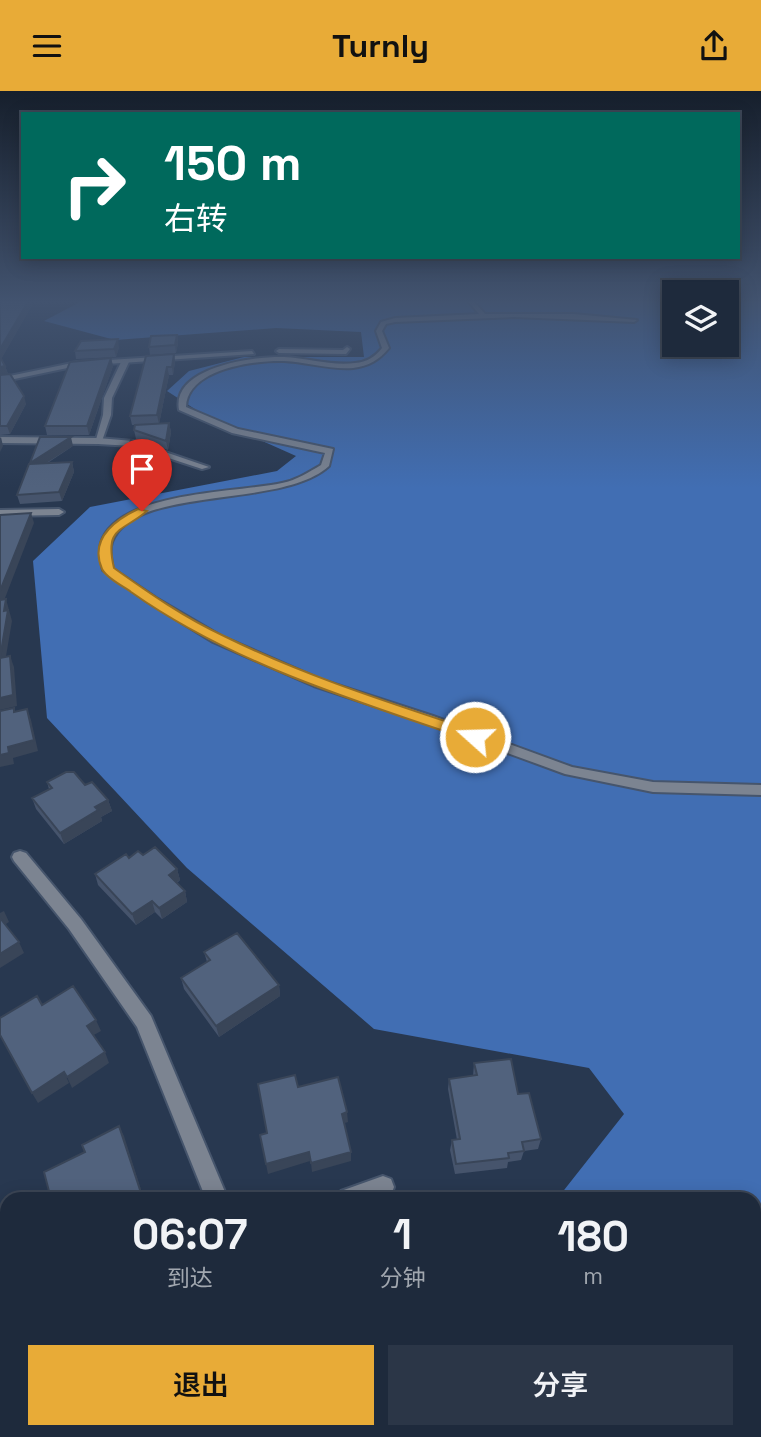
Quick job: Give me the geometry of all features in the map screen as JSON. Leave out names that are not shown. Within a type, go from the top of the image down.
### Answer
[{"type":"street","points":[[0,380],[77,364],[105,363]]},
{"type":"street","points":[[99,441],[107,415],[107,398],[125,363]]},
{"type":"street","points":[[245,363],[230,365],[191,382],[181,395],[181,408],[232,432],[330,451],[326,466],[304,479],[282,486],[187,499],[142,511],[120,522],[108,538],[104,553],[108,570],[217,639],[318,683],[428,719],[570,771],[653,787],[761,790]]},
{"type":"street","points":[[320,363],[366,363]]},
{"type":"street","points":[[0,440],[133,444],[205,467]]},
{"type":"street","points":[[0,513],[59,512]]},
{"type":"street","points":[[20,857],[75,924],[144,1022],[214,1192]]},
{"type":"street","points":[[369,1192],[383,1187]]},
{"type":"shaded area","points":[[221,363],[761,363],[761,1192],[563,1192],[624,1114],[589,1068],[374,1029],[187,868],[47,718],[33,561],[90,507],[277,471],[296,456],[204,415],[167,391],[189,371]]},
{"type":"building","points":[[70,363],[109,363],[87,426],[45,426]]},
{"type":"building","points":[[144,363],[173,363],[172,367],[167,367],[157,415],[130,416]]},
{"type":"building","points":[[10,374],[24,396],[7,426],[0,426],[0,375]]},
{"type":"building","points":[[169,423],[166,441],[134,430],[135,425]]},
{"type":"building","points":[[40,437],[71,437],[30,463]]},
{"type":"building","points":[[131,440],[164,451],[163,459],[154,466],[124,467]]},
{"type":"building","points":[[72,462],[59,492],[17,495],[29,464]]},
{"type":"building","points":[[31,513],[0,591],[0,515]]},
{"type":"building","points":[[6,599],[4,611],[8,610],[0,658],[0,600]]},
{"type":"building","points":[[10,656],[13,695],[0,698],[0,658]]},
{"type":"building","points":[[14,708],[14,712],[27,709],[34,740],[8,747],[9,753],[0,755],[0,711]]},
{"type":"building","points":[[66,772],[74,772],[85,785],[92,782],[108,800],[95,807],[98,810],[60,833],[32,798],[52,788],[47,782]]},
{"type":"building","points":[[155,847],[177,869],[169,875],[185,891],[159,908],[152,901],[132,914],[95,874],[126,854],[129,858],[138,851],[143,855]]},
{"type":"building","points":[[0,918],[19,942],[0,954]]},
{"type":"building","points":[[237,933],[279,985],[216,1026],[181,978],[210,960],[204,952]]},
{"type":"building","points":[[73,986],[96,1020],[87,1026],[105,1052],[67,1077],[64,1072],[32,1093],[0,1035],[0,1018],[37,996],[42,1005]]},
{"type":"building","points":[[511,1059],[518,1094],[529,1093],[541,1139],[522,1142],[524,1151],[508,1153],[509,1158],[456,1164],[452,1140],[460,1139],[449,1079],[477,1075],[474,1063]]},
{"type":"building","points":[[295,1075],[298,1087],[338,1077],[347,1112],[342,1114],[351,1152],[311,1163],[309,1152],[266,1164],[260,1135],[267,1133],[258,1084]]},
{"type":"building","points":[[119,1126],[141,1192],[49,1192],[44,1172],[85,1152],[82,1145]]},
{"type":"route","points":[[142,511],[120,522],[108,538],[104,553],[108,570],[152,600],[217,639],[318,683],[475,737]]}]
